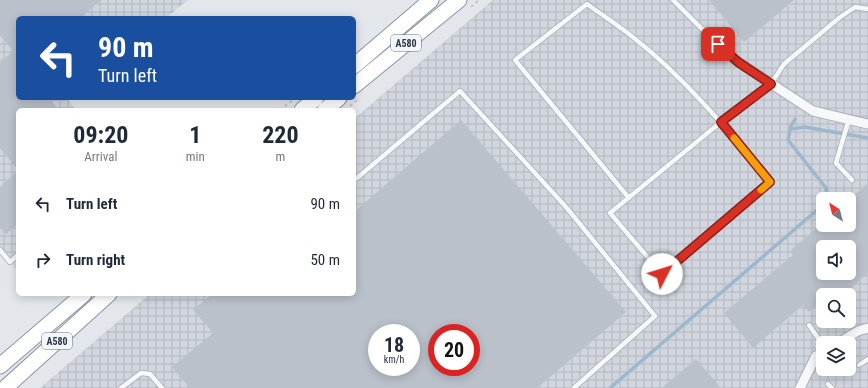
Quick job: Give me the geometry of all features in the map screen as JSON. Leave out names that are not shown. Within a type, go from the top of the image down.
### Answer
[{"type":"highway","name":"A580","points":[[356,64],[431,0]]},
{"type":"highway","name":"A580","points":[[356,84],[459,0]]},
{"type":"highway","points":[[304,108],[314,100]]},
{"type":"highway","points":[[327,108],[337,100]]},
{"type":"highway","name":"A580","points":[[0,366],[82,296]]},
{"type":"highway","name":"A580","points":[[5,388],[107,296]]},
{"type":"street","points":[[738,62],[812,111],[848,122],[868,124]]},
{"type":"street","points":[[850,336],[858,331],[868,328]]},
{"type":"street","points":[[800,388],[816,356]]},
{"type":"lane","points":[[673,0],[698,26],[738,62]]},
{"type":"lane","points":[[629,198],[515,60],[587,4],[634,38],[677,76],[721,122],[770,182],[662,274],[610,213],[629,198],[721,122],[771,84],[784,64],[839,18],[855,7],[868,9]]},
{"type":"lane","points":[[357,178],[460,91],[566,207],[655,316],[574,388]]},
{"type":"lane","points":[[848,122],[836,163],[852,180]]},
{"type":"lane","points":[[0,250],[10,262],[16,257]]},
{"type":"lane","points":[[809,325],[817,336]]},
{"type":"lane","points":[[859,365],[868,359]]},
{"type":"lane","points":[[121,388],[141,373],[150,374],[162,388]]},
{"type":"lane","points":[[828,384],[832,388]]},
{"type":"path","points":[[282,108],[292,100]]},
{"type":"shaded area","points":[[0,0],[188,0],[168,16],[16,16],[16,100],[68,100],[74,108],[16,108],[16,269],[0,250]]},
{"type":"shaded area","points":[[493,0],[868,0],[868,388],[40,388],[148,296],[356,296],[356,117]]},
{"type":"building","points":[[0,0],[101,0],[82,16],[16,16],[16,100],[51,100],[57,108],[16,108],[16,168],[0,148],[0,62],[13,51],[0,35]]},
{"type":"building","points":[[709,0],[794,0],[744,42]]},
{"type":"building","points":[[461,120],[626,312],[537,388],[190,388],[172,367],[213,333],[193,310],[210,296],[356,296],[356,210]]},
{"type":"building","points":[[16,173],[16,226],[6,234],[0,228],[0,187]]},
{"type":"building","points":[[868,183],[868,273],[851,288],[816,288],[816,306],[809,312],[803,305],[753,348],[724,313],[793,255],[790,251],[816,228],[816,232],[856,232],[856,194]]},
{"type":"building","points":[[696,359],[721,388],[662,388]]},
{"type":"waterway","points":[[795,119],[791,126],[788,140],[826,188],[826,192]]},
{"type":"waterway","points":[[790,129],[805,127],[868,138]]},
{"type":"waterway","points":[[610,388],[816,211]]},
{"type":"slow traffic","points":[[734,138],[770,182],[761,190]]},
{"type":"route","points":[[662,274],[770,182],[721,122],[771,84],[738,62],[718,44]]}]
